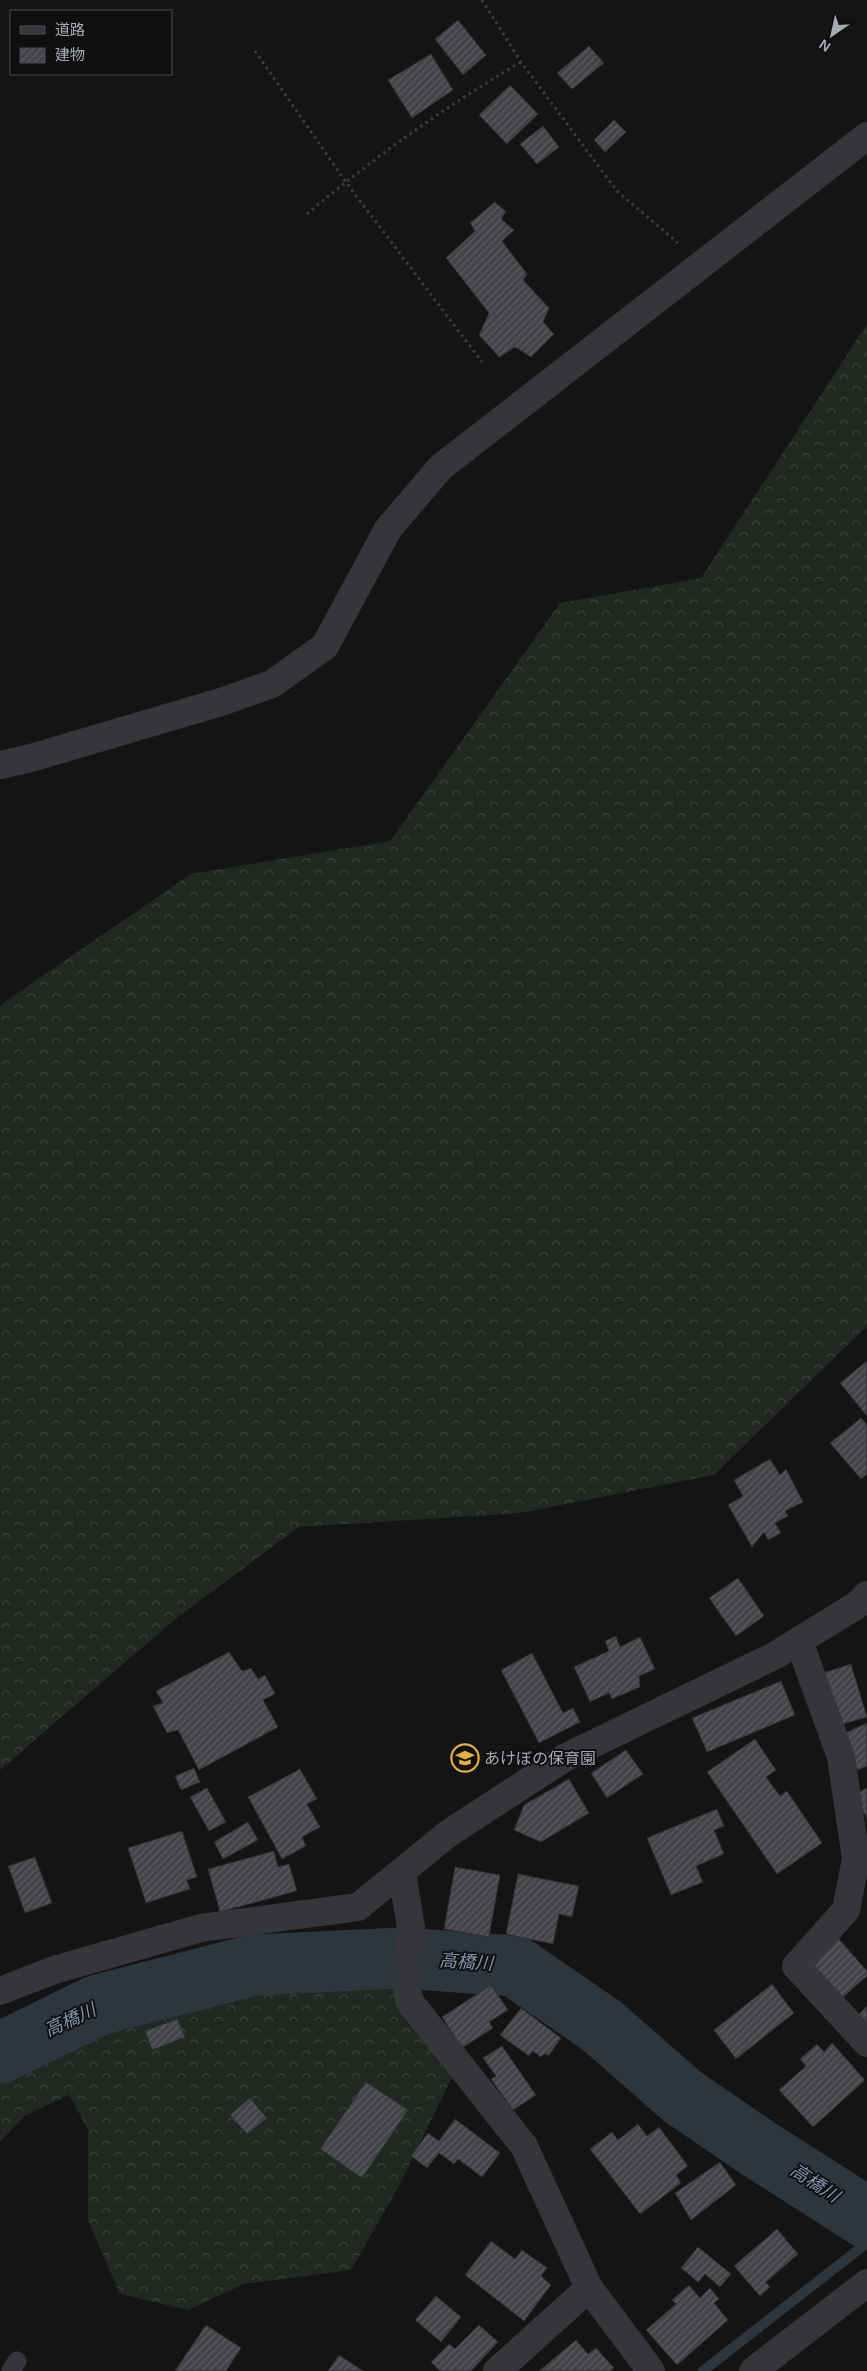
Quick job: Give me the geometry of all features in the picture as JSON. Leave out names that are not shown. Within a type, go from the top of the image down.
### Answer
[{"type":"street","points":[[0,765],[31,758],[221,702],[272,684],[326,646],[388,529],[441,466],[867,136]]},
{"type":"street","points":[[0,1991],[54,1970],[201,1928],[358,1907],[449,1833],[566,1757],[776,1655],[857,1606],[867,1595]]},
{"type":"street","points":[[799,1641],[841,1758],[856,1859],[846,1910],[796,1966],[867,2043]]},
{"type":"street","points":[[402,1872],[411,1928],[407,1981],[409,2001],[524,2146],[589,2288],[651,2371]]},
{"type":"street","points":[[753,2371],[867,2282]]},
{"type":"street","points":[[496,2371],[589,2288]]},
{"type":"path","points":[[482,0],[521,62],[617,190],[703,264]]},
{"type":"path","points":[[255,51],[345,181],[482,362]]},
{"type":"path","points":[[306,214],[345,181],[430,118],[521,62]]},
{"type":"green space","points":[[867,324],[867,1329],[865,1328],[714,1475],[520,1513],[299,1527],[179,1616],[0,1770],[0,1007],[3,1003],[191,874],[390,841],[560,603],[701,578]]},
{"type":"green space","points":[[366,1932],[391,1958],[452,2077],[401,2182],[351,2270],[244,2284],[188,2310],[120,2294],[88,2220],[88,2129],[69,2095],[24,2116],[0,2142],[0,2041],[18,2029],[208,1959]]},
{"type":"building","points":[[458,20],[486,55],[463,75],[435,39]]},
{"type":"building","points":[[589,46],[604,63],[572,89],[557,73]]},
{"type":"building","points":[[431,54],[453,90],[412,118],[388,80]]},
{"type":"building","points":[[510,85],[538,114],[507,144],[479,115]]},
{"type":"building","points":[[614,120],[626,132],[605,152],[594,140]]},
{"type":"building","points":[[543,126],[559,147],[537,164],[520,144]]},
{"type":"building","points":[[495,202],[506,212],[501,219],[514,230],[502,241],[527,274],[523,280],[549,308],[543,322],[554,334],[531,357],[515,347],[499,357],[479,335],[489,313],[446,258],[475,231],[470,223]]},
{"type":"building","points":[[867,1361],[867,1416],[840,1383]]},
{"type":"building","points":[[861,1418],[867,1425],[867,1474],[861,1479],[830,1443]]},
{"type":"building","points":[[770,1459],[780,1475],[786,1469],[803,1502],[785,1511],[788,1516],[775,1523],[781,1533],[768,1540],[764,1532],[752,1547],[728,1505],[743,1496],[734,1480]]},
{"type":"building","points":[[738,1578],[764,1616],[736,1636],[709,1598]]},
{"type":"building","points":[[616,1636],[620,1647],[640,1637],[655,1669],[639,1676],[640,1687],[612,1699],[609,1693],[590,1702],[574,1667],[609,1651],[605,1641]]},
{"type":"building","points":[[229,1652],[242,1671],[251,1668],[258,1679],[265,1675],[275,1694],[263,1700],[278,1727],[199,1770],[178,1730],[167,1733],[153,1706],[163,1703],[156,1691]]},
{"type":"building","points":[[532,1653],[563,1713],[573,1708],[580,1722],[539,1743],[501,1670]]},
{"type":"building","points":[[851,1664],[867,1717],[840,1725],[823,1673]]},
{"type":"building","points":[[781,1681],[795,1715],[707,1752],[692,1718]]},
{"type":"building","points":[[867,1723],[867,1766],[858,1770],[841,1735]]},
{"type":"building","points":[[755,1739],[776,1770],[766,1777],[780,1796],[787,1791],[822,1843],[777,1874],[707,1772]]},
{"type":"building","points":[[626,1750],[643,1774],[607,1798],[591,1773]]},
{"type":"building","points":[[194,1768],[200,1782],[181,1790],[175,1776]]},
{"type":"building","points":[[300,1769],[317,1799],[307,1804],[320,1827],[302,1837],[306,1846],[282,1859],[248,1797]]},
{"type":"building","points":[[569,1779],[589,1813],[541,1842],[514,1830],[524,1805]]},
{"type":"building","points":[[207,1788],[226,1822],[209,1831],[190,1797]]},
{"type":"building","points":[[867,1788],[867,1819],[855,1794]]},
{"type":"building","points":[[717,1809],[724,1826],[714,1830],[724,1854],[696,1866],[703,1882],[671,1895],[647,1838]]},
{"type":"building","points":[[248,1822],[258,1840],[223,1859],[214,1842]]},
{"type":"building","points":[[182,1831],[197,1877],[187,1880],[190,1889],[146,1903],[128,1848]]},
{"type":"building","points":[[274,1851],[278,1867],[289,1864],[297,1891],[220,1912],[208,1869]]},
{"type":"building","points":[[35,1857],[52,1903],[25,1913],[8,1866]]},
{"type":"building","points":[[455,1867],[500,1875],[489,1937],[444,1929]]},
{"type":"building","points":[[518,1874],[579,1886],[572,1917],[559,1914],[553,1944],[506,1934]]},
{"type":"building","points":[[837,1937],[867,1971],[867,1976],[842,1998],[810,1962]]},
{"type":"building","points":[[772,1984],[794,2013],[736,2059],[714,2030]]},
{"type":"building","points":[[491,1985],[508,2010],[489,2022],[493,2028],[462,2048],[442,2017]]},
{"type":"building","points":[[867,2006],[867,2029],[856,2017]]},
{"type":"building","points":[[521,2008],[561,2038],[549,2055],[544,2054],[541,2057],[533,2051],[529,2056],[500,2035]]},
{"type":"building","points":[[177,2019],[185,2037],[152,2050],[145,2031]]},
{"type":"building","points":[[832,2043],[865,2080],[813,2127],[779,2090],[806,2066],[800,2059],[817,2044],[824,2052]]},
{"type":"building","points":[[502,2046],[536,2095],[513,2110],[491,2079],[496,2076],[483,2058]]},
{"type":"building","points":[[366,2082],[408,2110],[362,2178],[320,2149]]},
{"type":"building","points":[[250,2098],[267,2118],[247,2134],[230,2115]]},
{"type":"building","points":[[455,2119],[500,2153],[482,2177],[458,2159],[454,2164],[439,2153],[427,2168],[411,2156],[428,2133],[439,2141]]},
{"type":"building","points":[[638,2124],[647,2136],[659,2127],[688,2166],[676,2175],[681,2183],[640,2214],[590,2149],[612,2132],[618,2140]]},
{"type":"building","points":[[720,2162],[736,2185],[691,2220],[675,2193]]},
{"type":"building","points":[[777,2229],[798,2254],[766,2282],[770,2287],[760,2296],[734,2266]]},
{"type":"building","points":[[491,2241],[515,2259],[522,2250],[547,2268],[541,2276],[551,2285],[524,2321],[465,2275]]},
{"type":"building","points":[[698,2247],[731,2274],[720,2287],[705,2274],[698,2282],[681,2268]]},
{"type":"building","points":[[689,2285],[700,2298],[710,2288],[719,2299],[714,2303],[728,2320],[677,2365],[646,2330],[676,2304],[672,2300]]},
{"type":"building","points":[[436,2296],[461,2317],[441,2342],[415,2320]]},
{"type":"building","points":[[206,2325],[241,2348],[226,2371],[175,2371]]},
{"type":"building","points":[[479,2325],[498,2342],[471,2371],[440,2371],[431,2362],[449,2344],[455,2349]]},
{"type":"building","points":[[576,2340],[588,2354],[596,2348],[614,2368],[610,2371],[539,2371]]},
{"type":"building","points":[[339,2355],[363,2371],[328,2371]]},
{"type":"waterway","name":"高橋川","points":[[0,2053],[98,2005],[254,1965],[401,1958],[515,1966],[602,2026],[683,2097],[759,2149],[867,2218]]},
{"type":"waterway","points":[[703,2371],[867,2243]]},
{"type":"place","name":"あけぼの保育園","points":[[465,1758]]}]
